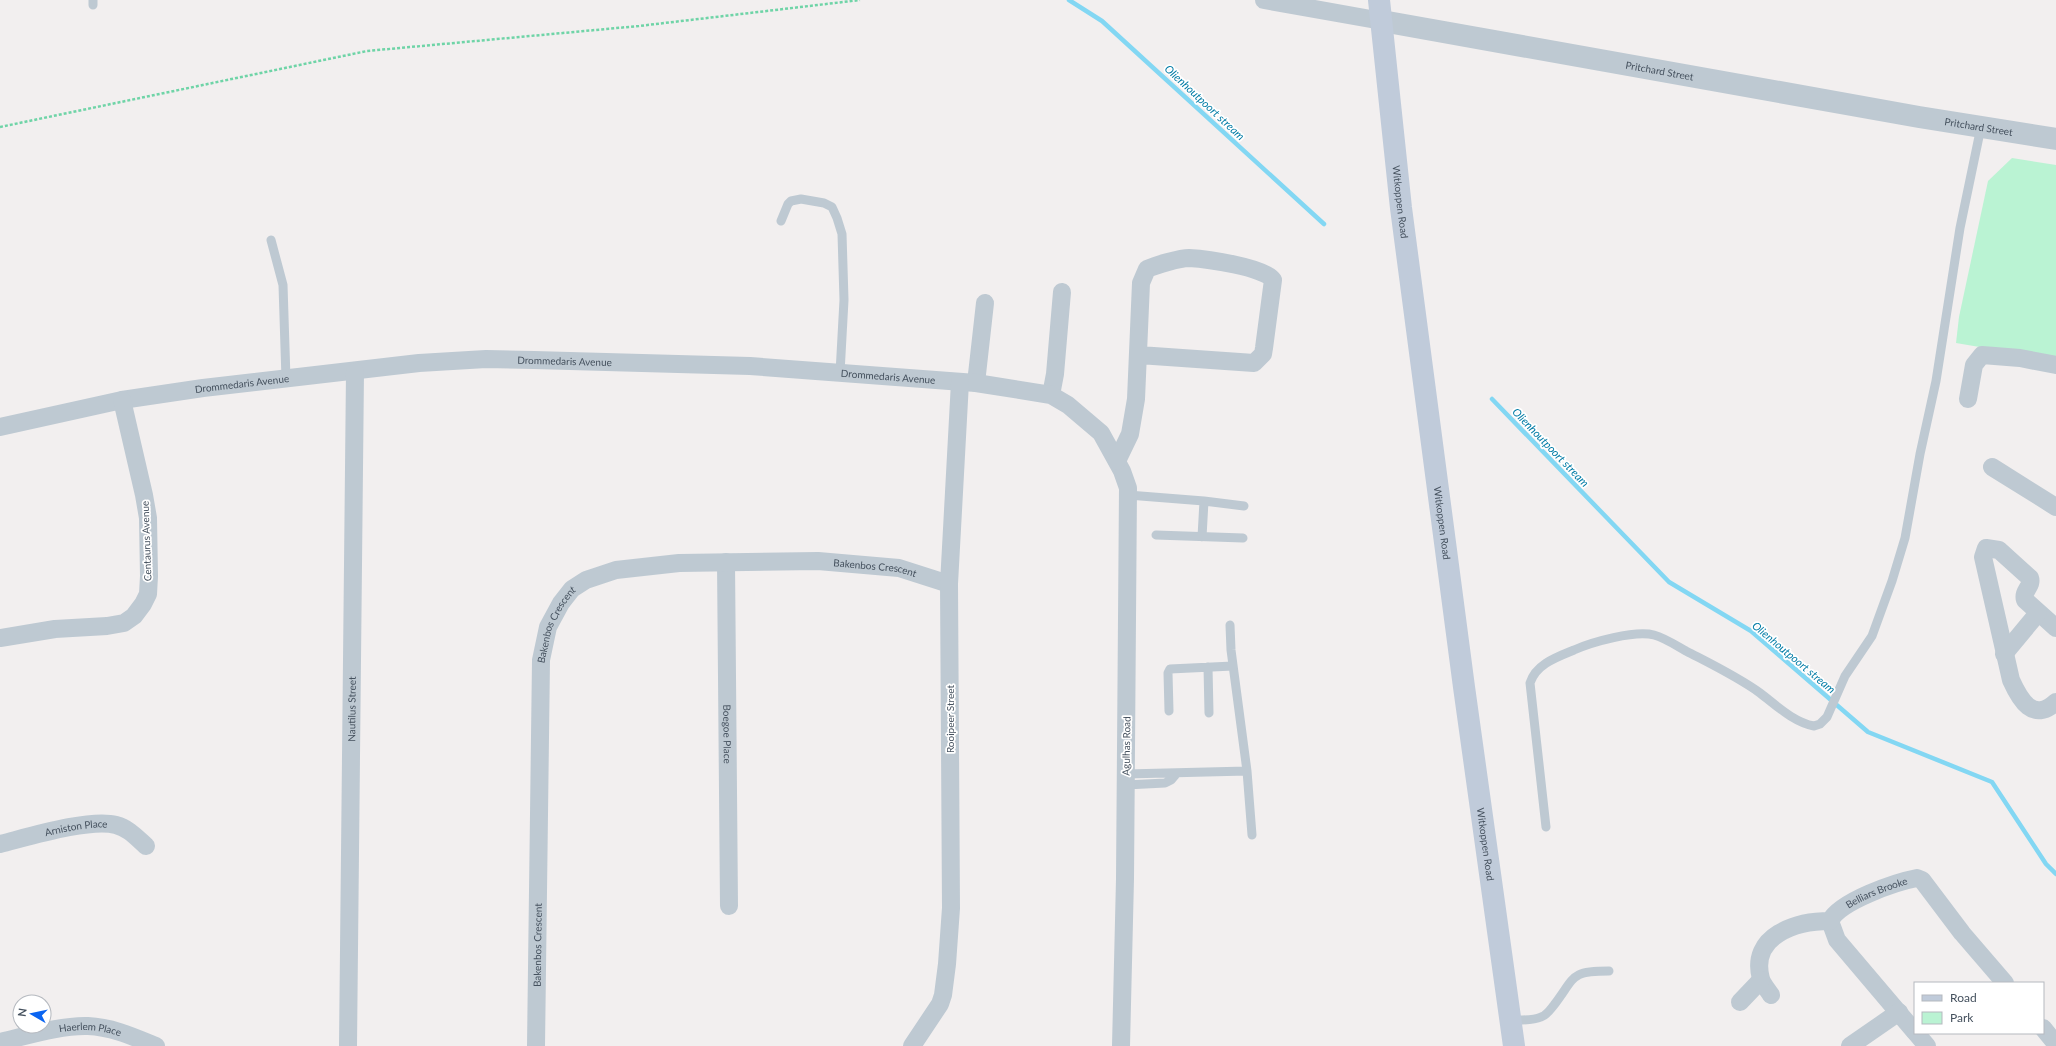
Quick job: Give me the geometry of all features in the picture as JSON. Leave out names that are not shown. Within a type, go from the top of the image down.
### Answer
[{"type":"main road","name":"Witkoppen Road","points":[[1380,11],[1401,208],[1462,679],[1514,1046]]},
{"type":"street","name":"Pritchard Street","points":[[1264,0],[1380,11],[1919,118],[1982,126],[2056,140]]},
{"type":"street","points":[[1114,455],[1130,434],[1136,400],[1141,283],[1147,269],[1188,258],[1255,270],[1268,275],[1273,280],[1263,354],[1254,363],[1139,355]]},
{"type":"street","points":[[1051,394],[1055,374],[1062,292]]},
{"type":"street","name":"Rooipeer Street","points":[[912,1046],[940,1004],[943,995],[947,964],[951,908],[949,584],[968,383],[985,303]]},
{"type":"street","points":[[1968,400],[1974,365],[1982,355],[2020,358],[2056,365]]},
{"type":"street","name":"Drommedaris Avenue","points":[[0,427],[122,400],[203,388],[355,372],[381,367],[419,363],[493,359],[707,364],[968,383],[1051,394],[1085,418],[1101,433],[1114,455]]},
{"type":"street","name":"Nautilus Street","points":[[348,1046],[355,372]]},
{"type":"street","name":"Centaurus Avenue","points":[[0,638],[55,629],[107,626],[124,622],[134,616],[143,604],[148,594],[148,518],[122,400]]},
{"type":"street","name":"Agulhas Road","points":[[1114,455],[1122,471],[1128,495],[1126,779],[1121,1046]]},
{"type":"street","points":[[1992,467],[2056,507]]},
{"type":"street","points":[[2056,628],[2038,613],[2024,597],[2030,584],[2030,578],[1999,550],[1986,548],[1983,557],[2011,680],[2020,698],[2026,705],[2035,709],[2043,710],[2056,702]]},
{"type":"street","name":"Bakenbos Crescent","points":[[536,1046],[541,660],[548,627],[561,602],[572,589],[604,573],[616,570],[665,564],[726,562],[818,561],[852,563],[899,568],[949,584]]},
{"type":"street","name":"Boegoe Place","points":[[726,562],[729,906]]},
{"type":"street","points":[[2004,654],[2038,613]]},
{"type":"street","name":"Arniston Place","points":[[0,844],[76,826],[114,824],[126,829],[146,846]]},
{"type":"street","name":"Belliars Brooke","points":[[1830,921],[1833,915],[1867,894],[1917,878],[1922,880],[1962,933],[2005,982]]},
{"type":"street","points":[[1740,1002],[1766,988],[1760,963],[1763,950],[1772,937],[1783,930],[1802,924],[1830,921],[1837,940],[1914,1031]]},
{"type":"street","points":[[1850,1046],[1899,1012]]},
{"type":"street","name":"Haerlem Place","points":[[0,1042],[43,1032],[88,1026],[125,1033],[156,1046]]},
{"type":"street","points":[[2044,1029],[2056,1044]]},
{"type":"street","points":[[1917,1034],[1927,1046]]},
{"type":"lane","points":[[1546,827],[1530,683],[1537,669],[1556,657],[1598,641],[1631,635],[1653,635],[1721,670],[1758,692],[1781,710],[1809,725],[1814,726],[1820,724],[1827,717],[1846,676],[1872,636],[1890,588],[1905,538],[1920,454],[1936,381],[1960,228],[1982,126]]},
{"type":"lane","points":[[781,220],[788,204],[791,201],[801,199],[824,203],[832,207],[837,218],[842,234],[843,293],[840,373]]},
{"type":"lane","points":[[271,240],[283,285],[286,379]]},
{"type":"lane","points":[[1128,495],[1204,500],[1244,506]]},
{"type":"lane","points":[[1202,537],[1204,500]]},
{"type":"lane","points":[[1156,534],[1243,538]]},
{"type":"lane","points":[[1230,625],[1233,666],[1247,771],[1252,834]]},
{"type":"lane","points":[[1169,711],[1168,671],[1175,668],[1233,666]]},
{"type":"lane","points":[[1208,667],[1209,714]]},
{"type":"lane","points":[[1126,779],[1165,783],[1171,780],[1177,773],[1247,771]]},
{"type":"lane","points":[[1510,1020],[1541,1017],[1548,1013],[1571,980],[1578,974],[1586,971],[1609,971]]},
{"type":"path","points":[[0,126],[367,51],[639,26],[860,0]]},
{"type":"green space","points":[[2012,158],[2056,165],[2056,360],[1956,343],[1959,317],[1988,181]]},
{"type":"waterway","name":"Olienhoutpoort stream","points":[[1069,0],[1102,21],[1324,224]]},
{"type":"waterway","name":"Olienhoutpoort stream","points":[[1492,399],[1669,582],[1751,631],[1868,732],[1992,782],[2046,864],[2056,874]]}]
